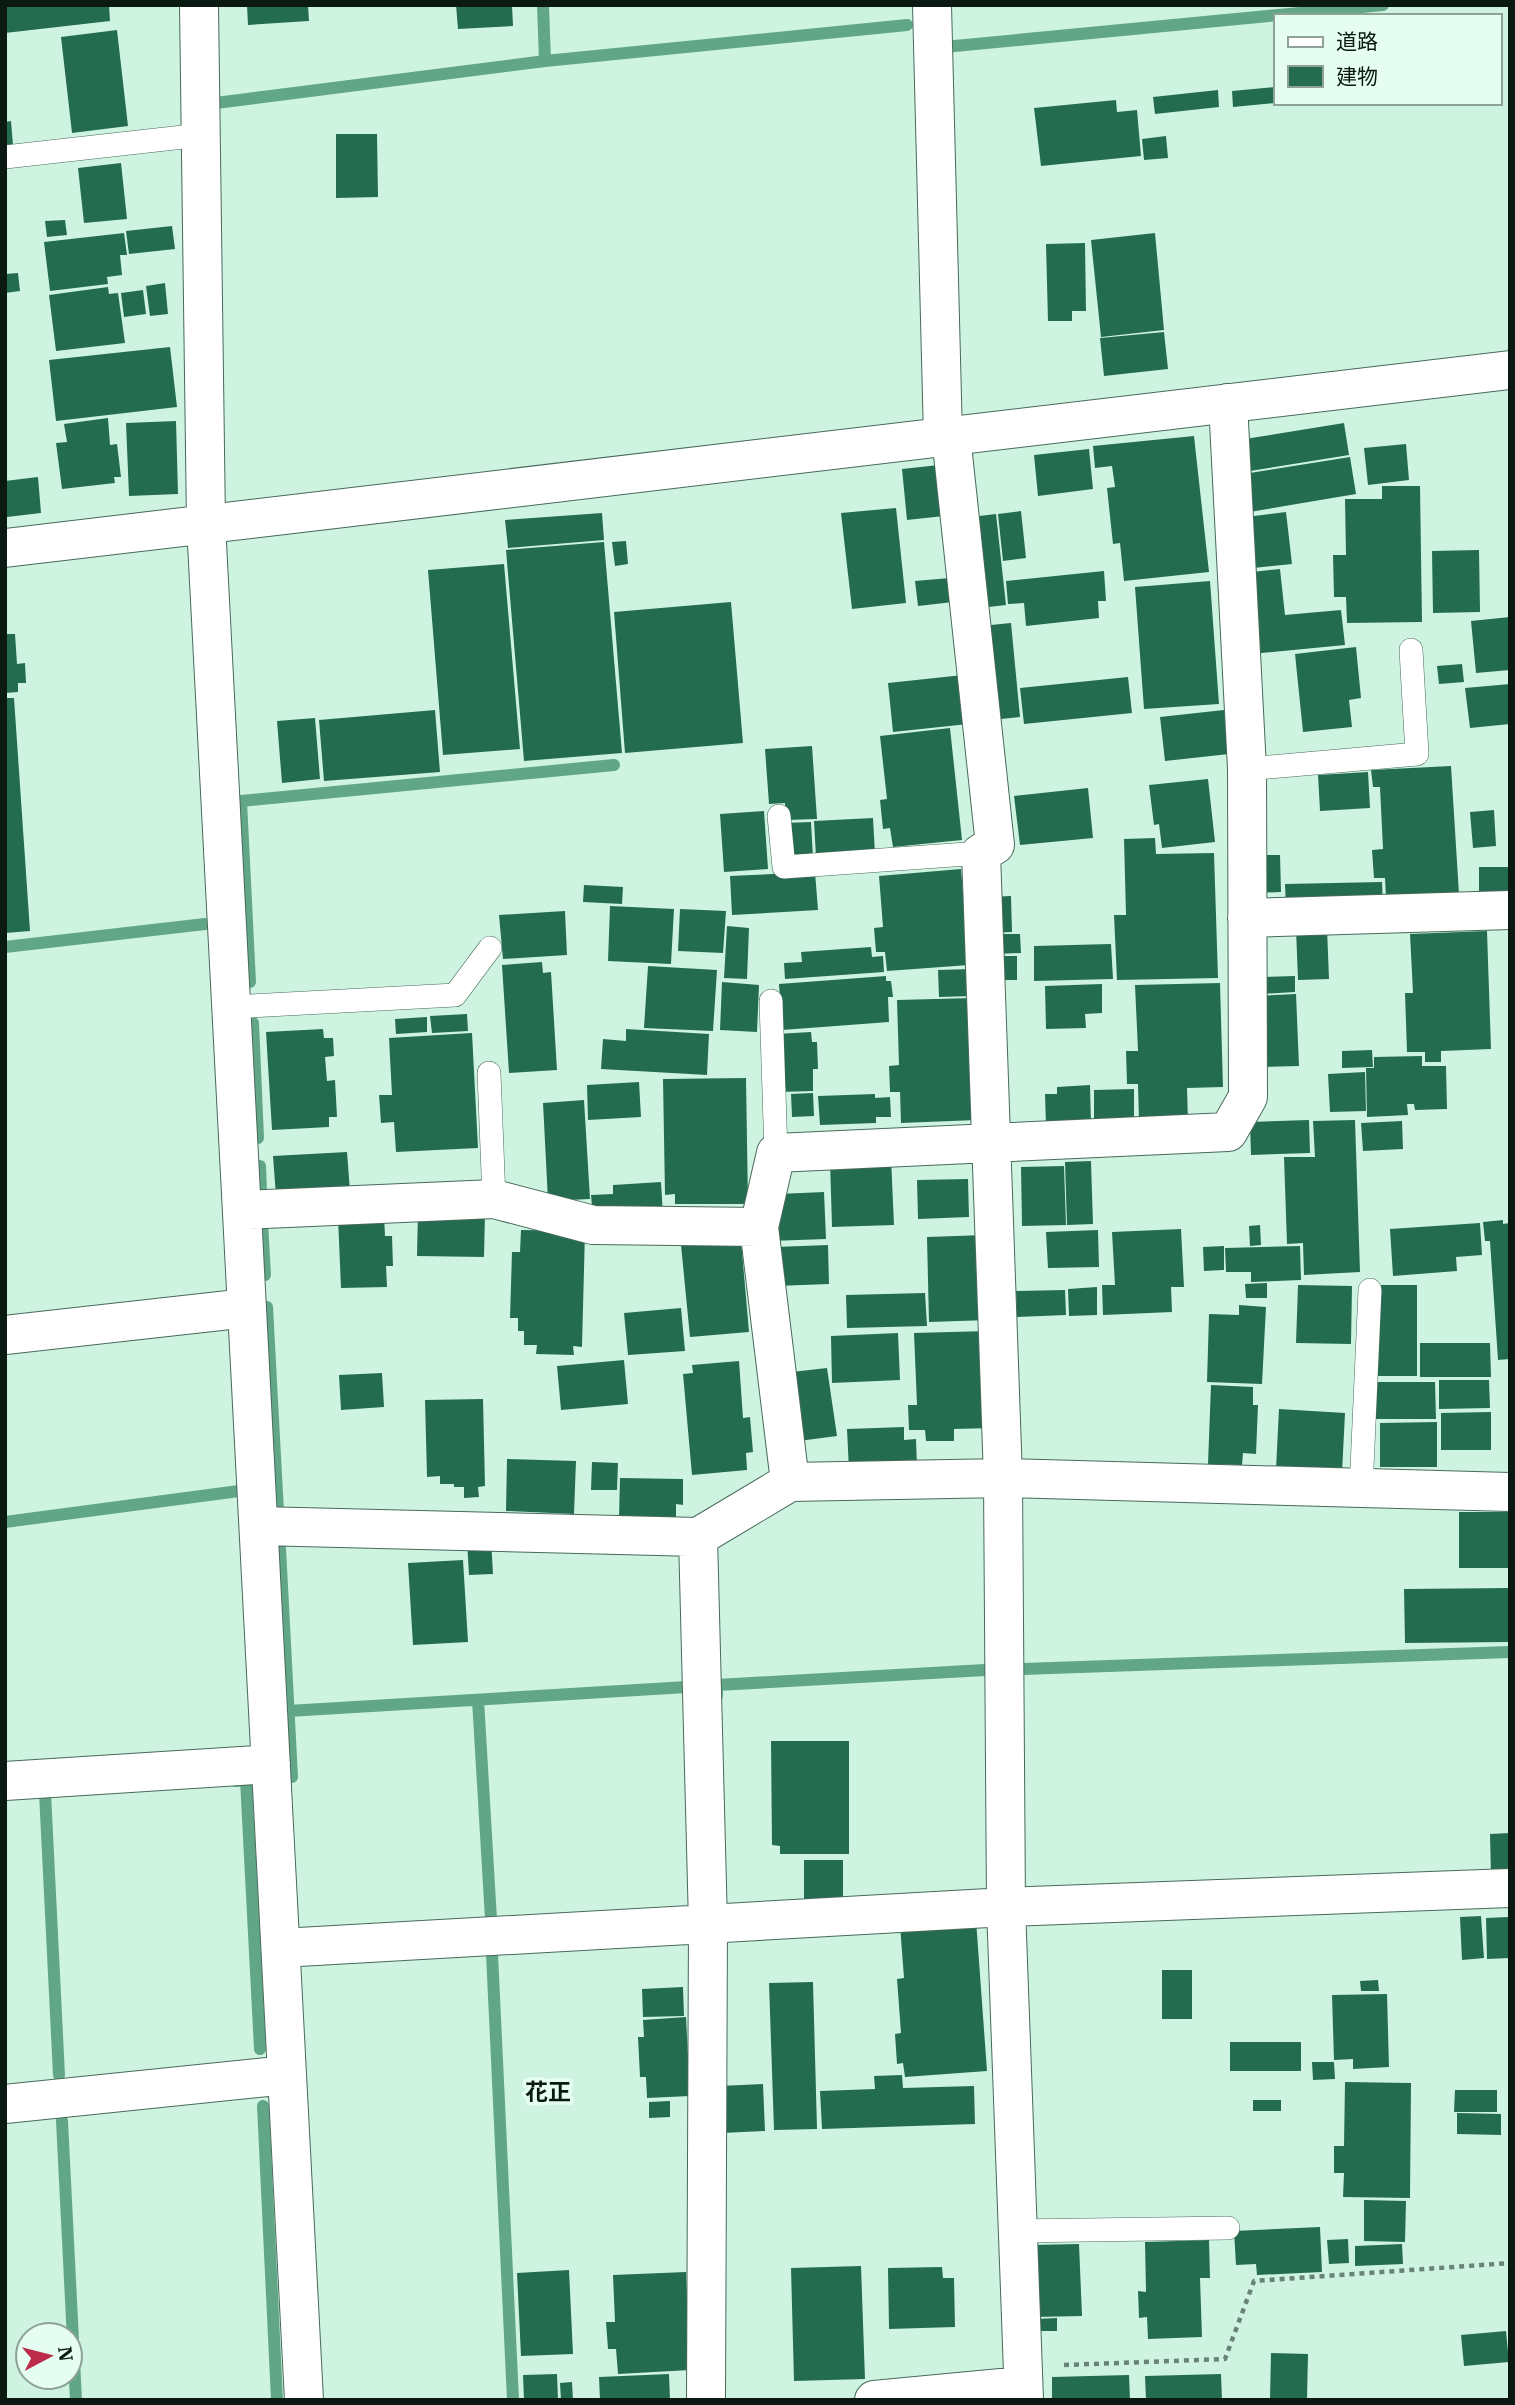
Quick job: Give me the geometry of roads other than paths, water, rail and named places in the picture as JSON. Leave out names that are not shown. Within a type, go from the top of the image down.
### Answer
[{"type":"street","points":[[199,5],[206,524],[304,2400]]},
{"type":"street","points":[[874,2400],[1023,2384],[1006,1907],[1003,1478],[981,853],[995,845],[947,436],[932,5]]},
{"type":"street","points":[[5,548],[1510,370]]},
{"type":"street","points":[[790,1482],[759,1227],[776,1153],[1228,1132],[1248,1097],[1247,769],[1228,403]]},
{"type":"street","points":[[1247,918],[1510,910]]},
{"type":"street","points":[[242,1210],[494,1199],[593,1225],[759,1227]]},
{"type":"street","points":[[5,1335],[247,1308]]},
{"type":"street","points":[[259,1526],[698,1537],[790,1482],[1003,1478],[1361,1490],[1510,1492]]},
{"type":"street","points":[[698,1537],[708,1924],[706,2400]]},
{"type":"street","points":[[5,1781],[271,1765]]},
{"type":"street","points":[[281,1948],[1006,1907],[1510,1888]]},
{"type":"street","points":[[5,2104],[287,2075]]},
{"type":"lane","points":[[5,157],[201,135]]},
{"type":"lane","points":[[1247,769],[1417,754],[1411,650]]},
{"type":"lane","points":[[779,816],[783,867],[981,853]]},
{"type":"lane","points":[[232,1007],[455,995],[490,948]]},
{"type":"lane","points":[[771,1002],[776,1153]]},
{"type":"lane","points":[[489,1073],[494,1199]]},
{"type":"lane","points":[[1361,1490],[1370,1290]]},
{"type":"lane","points":[[1017,2231],[1228,2228]]},
{"type":"waterway","points":[[216,103],[545,61],[543,5]]},
{"type":"waterway","points":[[1289,14],[1383,5]]},
{"type":"waterway","points":[[944,47],[1274,15]]},
{"type":"waterway","points":[[545,61],[907,25]]},
{"type":"waterway","points":[[250,982],[241,801],[614,765]]},
{"type":"waterway","points":[[5,947],[205,924]]},
{"type":"waterway","points":[[253,1023],[258,1138]]},
{"type":"waterway","points":[[260,1166],[261,1192]]},
{"type":"waterway","points":[[262,1222],[265,1275]]},
{"type":"waterway","points":[[267,1307],[278,1512]]},
{"type":"waterway","points":[[5,1522],[239,1491]]},
{"type":"waterway","points":[[280,1548],[292,1777]]},
{"type":"waterway","points":[[1023,1669],[1510,1652]]},
{"type":"waterway","points":[[717,1696],[717,1685],[985,1670]]},
{"type":"waterway","points":[[288,1711],[687,1687]]},
{"type":"waterway","points":[[478,1700],[491,1919]]},
{"type":"waterway","points":[[236,1781],[246,1780],[260,2049]]},
{"type":"waterway","points":[[45,1793],[59,2075]]},
{"type":"waterway","points":[[492,1954],[513,2400]]},
{"type":"waterway","points":[[263,2106],[277,2400]]},
{"type":"waterway","points":[[62,2121],[76,2400]]},
{"type":"district","name":"花正","points":[[548,2092]]}]
